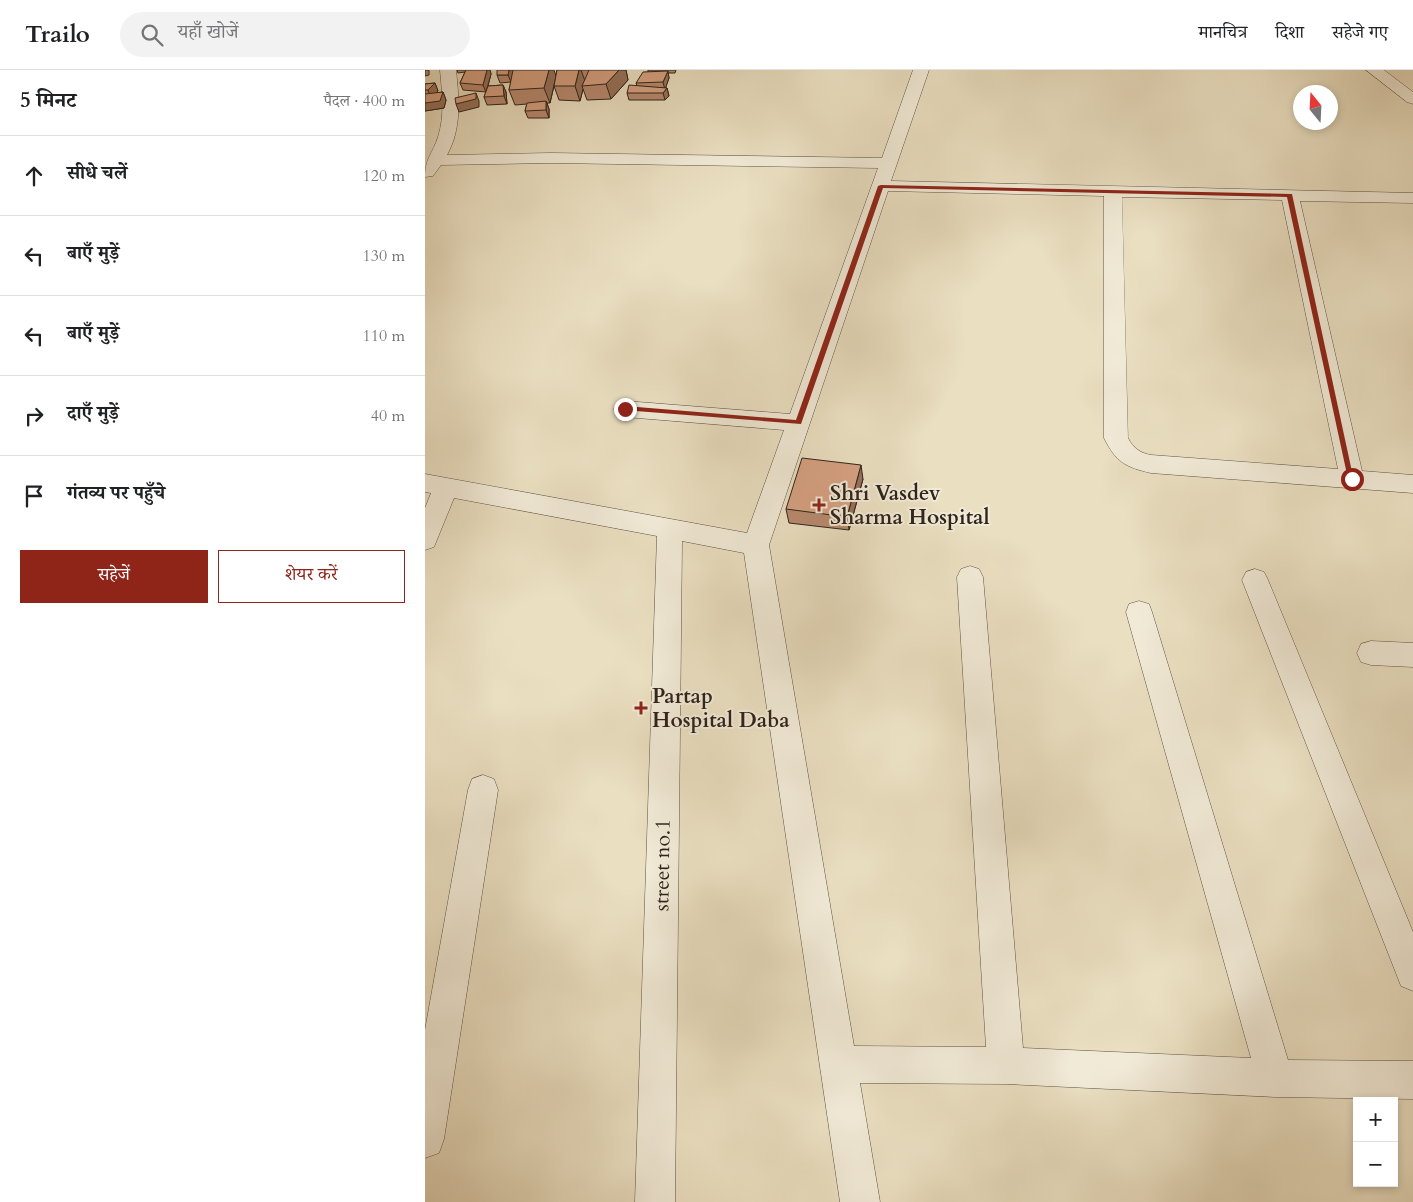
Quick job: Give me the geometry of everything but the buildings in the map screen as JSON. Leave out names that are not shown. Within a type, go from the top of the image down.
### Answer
[{"type":"street","points":[[425,175],[437,160],[449,131],[452,117],[448,70]]},
{"type":"street","points":[[860,1202],[756,546],[921,70]]},
{"type":"street","points":[[1374,70],[1413,99]]},
{"type":"street","points":[[437,160],[551,158],[885,175],[1113,191],[1413,198]]},
{"type":"street","points":[[1113,191],[1116,438],[1122,450],[1134,460],[1151,464],[1413,484]]},
{"type":"street","points":[[1290,195],[1352,479]]},
{"type":"street","points":[[625,409],[798,422]]},
{"type":"street","points":[[425,540],[436,484],[756,546]]},
{"type":"street","name":"street no.1","points":[[655,1202],[669,528]]},
{"type":"street","points":[[970,577],[1007,1066]]},
{"type":"street","points":[[1255,580],[1413,974]]},
{"type":"street","points":[[1139,612],[1275,1078]]},
{"type":"street","points":[[1371,653],[1413,655]]},
{"type":"street","points":[[425,1139],[483,790]]},
{"type":"street","points":[[837,1064],[1007,1066],[1275,1078],[1413,1080]]},
{"type":"place","name":"Shri Vasdev Sharma Hospital","points":[[819,505]]},
{"type":"place","name":"Partap Hospital Daba","points":[[641,708]]},
{"type":"route","points":[[625,409],[798,422],[881,186],[1290,195],[1352,479]]}]
